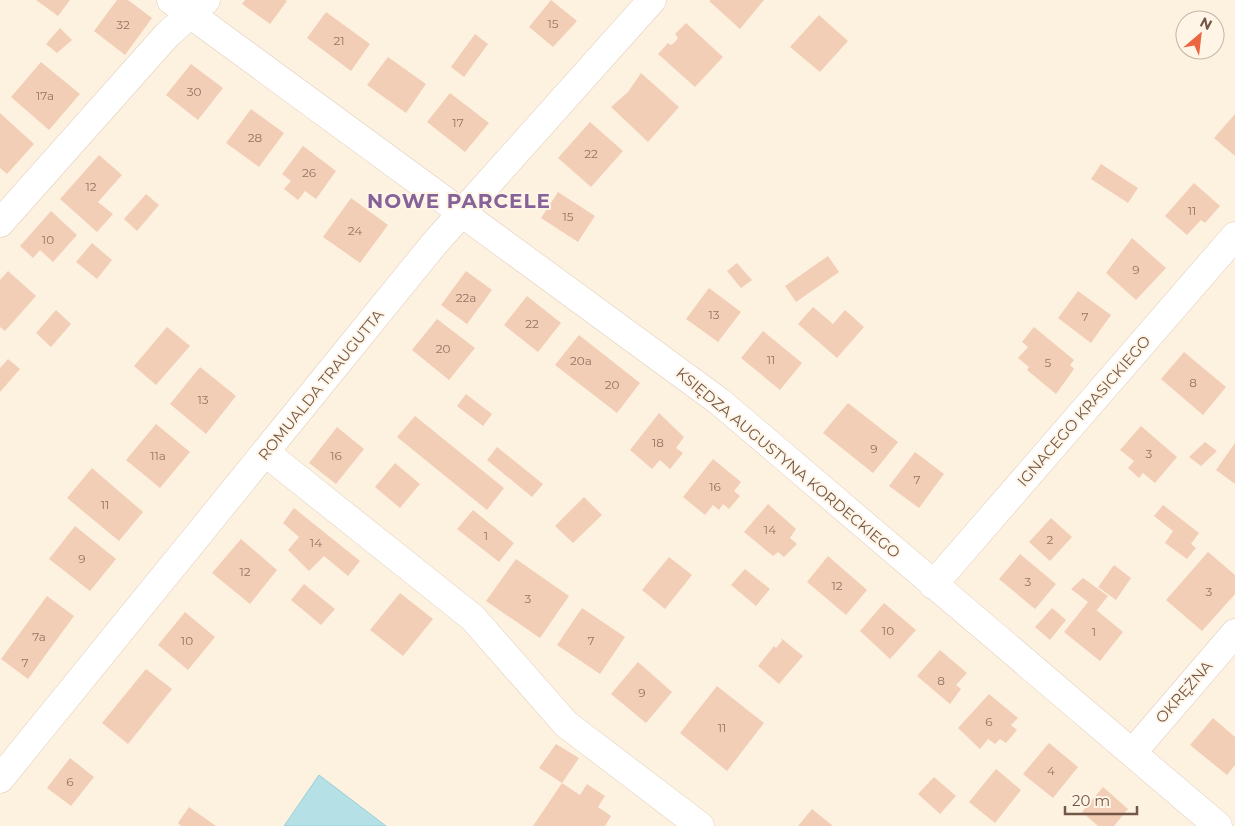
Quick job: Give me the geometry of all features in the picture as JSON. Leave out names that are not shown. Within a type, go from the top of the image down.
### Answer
[{"type":"street","name":"ROMUALDA TRAUGUTTA","points":[[0,778],[461,213],[652,0]]},
{"type":"street","name":"KSIĘDZA AUGUSTYNA KORDECKIEGO","points":[[189,5],[461,213],[720,402],[1218,826]]},
{"type":"street","points":[[0,223],[167,35],[189,5]]},
{"type":"street","name":"IGNACEGO KRASICKIEGO","points":[[933,585],[1235,236]]},
{"type":"street","points":[[266,452],[473,618],[566,724],[700,826]]},
{"type":"street","name":"OKRĘŻNA","points":[[1133,752],[1235,632]]},
{"type":"water","points":[[319,775],[386,826],[284,826]]},
{"type":"building","points":[[36,0],[70,0],[58,16]]},
{"type":"building","points":[[117,0],[128,0],[152,18],[125,55],[94,31]]},
{"type":"building","points":[[245,0],[287,1],[270,24],[242,4]]},
{"type":"building","points":[[551,0],[577,21],[553,47],[529,27]]},
{"type":"building","points":[[764,0],[740,29],[709,1]]},
{"type":"building","points":[[326,12],[370,44],[351,71],[307,38]]},
{"type":"building","points":[[819,15],[848,41],[820,72],[790,47]]},
{"type":"building","points":[[686,23],[723,57],[695,87],[658,54],[668,43],[671,45],[675,42],[678,38],[675,34]]},
{"type":"building","points":[[60,28],[72,40],[57,53],[46,44]]},
{"type":"building","points":[[475,34],[488,44],[464,77],[451,67]]},
{"type":"building","points":[[388,57],[426,84],[406,113],[367,85]]},
{"type":"building","points":[[41,62],[80,94],[49,130],[11,97]]},
{"type":"building","points":[[191,64],[223,88],[198,120],[166,95]]},
{"type":"building","points":[[641,73],[679,107],[648,142],[611,107],[628,92]]},
{"type":"building","points":[[450,93],[489,123],[465,152],[427,122]]},
{"type":"building","points":[[251,109],[284,133],[259,167],[226,143]]},
{"type":"building","points":[[0,113],[34,144],[7,174],[0,168]]},
{"type":"building","points":[[1235,114],[1235,156],[1214,138]]},
{"type":"building","points":[[590,122],[623,151],[591,187],[558,158]]},
{"type":"building","points":[[303,146],[336,171],[316,199],[305,191],[298,200],[284,189],[291,181],[282,174]]},
{"type":"building","points":[[99,155],[122,175],[98,202],[113,214],[97,232],[60,199]]},
{"type":"building","points":[[1101,164],[1138,188],[1128,203],[1091,179]]},
{"type":"building","points":[[1194,183],[1220,206],[1205,223],[1201,220],[1187,235],[1165,216]]},
{"type":"building","points":[[558,192],[595,216],[578,242],[541,218]]},
{"type":"building","points":[[146,194],[159,205],[137,231],[124,219]]},
{"type":"building","points":[[351,198],[388,225],[360,263],[323,237]]},
{"type":"building","points":[[51,211],[77,235],[53,262],[40,250],[33,258],[20,246]]},
{"type":"building","points":[[1132,238],[1166,268],[1136,300],[1106,273]]},
{"type":"building","points":[[92,243],[112,260],[97,279],[76,262]]},
{"type":"building","points":[[828,256],[839,272],[796,302],[785,286]]},
{"type":"building","points":[[737,263],[752,280],[741,288],[727,271]]},
{"type":"building","points":[[8,271],[36,296],[5,331],[0,327],[0,280]]},
{"type":"building","points":[[466,271],[492,290],[467,324],[441,305]]},
{"type":"building","points":[[709,288],[741,312],[718,342],[686,319]]},
{"type":"building","points":[[1078,291],[1111,315],[1091,343],[1058,318]]},
{"type":"building","points":[[527,296],[561,323],[538,352],[504,325]]},
{"type":"building","points":[[813,307],[833,324],[845,310],[864,327],[837,358],[798,324]]},
{"type":"building","points":[[56,310],[71,324],[51,347],[36,333]]},
{"type":"building","points":[[437,319],[475,348],[449,380],[412,350]]},
{"type":"building","points":[[167,327],[190,346],[156,385],[134,366]]},
{"type":"building","points":[[1034,327],[1074,360],[1070,365],[1074,369],[1056,394],[1027,370],[1029,367],[1018,358],[1028,347],[1022,342]]},
{"type":"building","points":[[763,331],[802,363],[780,390],[741,358]]},
{"type":"building","points":[[579,335],[640,383],[617,413],[555,365]]},
{"type":"building","points":[[1184,352],[1226,387],[1203,415],[1161,379]]},
{"type":"building","points":[[8,359],[20,369],[0,392],[0,368]]},
{"type":"building","points":[[200,367],[236,396],[206,434],[170,404]]},
{"type":"building","points":[[466,394],[492,414],[483,426],[457,406]]},
{"type":"building","points":[[848,403],[898,442],[873,473],[823,433]]},
{"type":"building","points":[[659,413],[684,437],[676,448],[683,453],[670,469],[660,460],[652,469],[630,450]]},
{"type":"building","points":[[415,416],[504,488],[487,510],[397,437]]},
{"type":"building","points":[[156,424],[190,452],[160,488],[126,460]]},
{"type":"building","points":[[1141,426],[1177,457],[1155,483],[1143,473],[1139,478],[1128,468],[1134,461],[1120,450]]},
{"type":"building","points":[[337,427],[364,449],[336,484],[309,463]]},
{"type":"building","points":[[1205,442],[1217,451],[1201,466],[1189,457]]},
{"type":"building","points":[[1235,443],[1235,484],[1216,470]]},
{"type":"building","points":[[497,447],[543,484],[532,497],[487,460]]},
{"type":"building","points":[[915,452],[944,474],[919,508],[889,486]]},
{"type":"building","points":[[713,459],[741,482],[734,491],[740,496],[729,509],[723,504],[719,510],[713,505],[705,515],[683,497]]},
{"type":"building","points":[[395,463],[420,484],[400,508],[375,487]]},
{"type":"building","points":[[92,468],[143,512],[119,541],[67,498]]},
{"type":"building","points":[[584,497],[602,515],[573,543],[555,526]]},
{"type":"building","points":[[768,504],[796,529],[790,538],[797,544],[784,557],[778,552],[773,556],[744,532]]},
{"type":"building","points":[[1163,505],[1199,533],[1191,544],[1196,548],[1187,559],[1165,543],[1173,531],[1154,516]]},
{"type":"building","points":[[294,508],[360,561],[348,576],[324,556],[309,571],[288,550],[299,537],[283,523]]},
{"type":"building","points":[[473,510],[514,543],[499,562],[457,529]]},
{"type":"building","points":[[1051,518],[1072,537],[1050,561],[1029,542]]},
{"type":"building","points":[[75,526],[116,559],[90,591],[49,559]]},
{"type":"building","points":[[241,539],[277,570],[250,604],[212,573]]},
{"type":"building","points":[[1208,552],[1235,575],[1235,594],[1202,631],[1166,600]]},
{"type":"building","points":[[1020,554],[1056,584],[1035,609],[999,579]]},
{"type":"building","points":[[828,556],[867,590],[846,615],[807,582]]},
{"type":"building","points":[[669,557],[692,575],[665,609],[642,590]]},
{"type":"building","points":[[516,559],[569,596],[540,638],[486,601]]},
{"type":"building","points":[[1114,565],[1131,578],[1116,600],[1098,587]]},
{"type":"building","points":[[745,569],[770,589],[756,606],[731,585]]},
{"type":"building","points":[[1083,578],[1108,596],[1097,610],[1094,608],[1123,632],[1100,661],[1064,632],[1088,602],[1071,589]]},
{"type":"building","points":[[304,584],[335,609],[321,625],[291,600]]},
{"type":"building","points":[[400,593],[433,619],[403,656],[370,630]]},
{"type":"building","points":[[47,596],[74,616],[28,679],[1,659]]},
{"type":"building","points":[[884,603],[916,630],[890,659],[860,631]]},
{"type":"building","points":[[582,608],[625,637],[600,674],[557,645]]},
{"type":"building","points":[[1052,608],[1066,620],[1050,640],[1035,627]]},
{"type":"building","points":[[185,612],[215,637],[188,670],[158,645]]},
{"type":"building","points":[[781,638],[803,656],[779,684],[758,666],[774,646],[776,648],[782,641]]},
{"type":"building","points":[[940,650],[967,673],[956,685],[961,689],[950,704],[917,676]]},
{"type":"building","points":[[638,662],[672,692],[646,723],[611,694]]},
{"type":"building","points":[[146,669],[172,689],[128,744],[102,723]]},
{"type":"building","points":[[717,686],[764,723],[727,771],[680,733]]},
{"type":"building","points":[[989,694],[1018,718],[1011,725],[1017,730],[1006,743],[1000,739],[995,744],[988,739],[980,749],[958,728]]},
{"type":"building","points":[[1213,718],[1235,737],[1235,765],[1227,775],[1190,745]]},
{"type":"building","points":[[1049,743],[1078,767],[1053,798],[1023,774]]},
{"type":"building","points":[[556,744],[579,758],[562,783],[539,768]]},
{"type":"building","points":[[70,758],[94,777],[71,806],[47,788]]},
{"type":"building","points":[[996,769],[1021,790],[995,823],[969,802]]},
{"type":"building","points":[[934,777],[956,796],[940,814],[918,794]]},
{"type":"building","points":[[562,783],[580,795],[587,784],[605,796],[598,807],[611,816],[605,826],[533,826]]},
{"type":"building","points":[[1103,787],[1128,809],[1114,826],[1098,826],[1082,812]]},
{"type":"building","points":[[189,807],[216,826],[181,826],[178,823]]},
{"type":"building","points":[[812,809],[833,826],[798,826]]},
{"type":"district","name":"NOWE PARCELE","points":[[459,201]]}]
